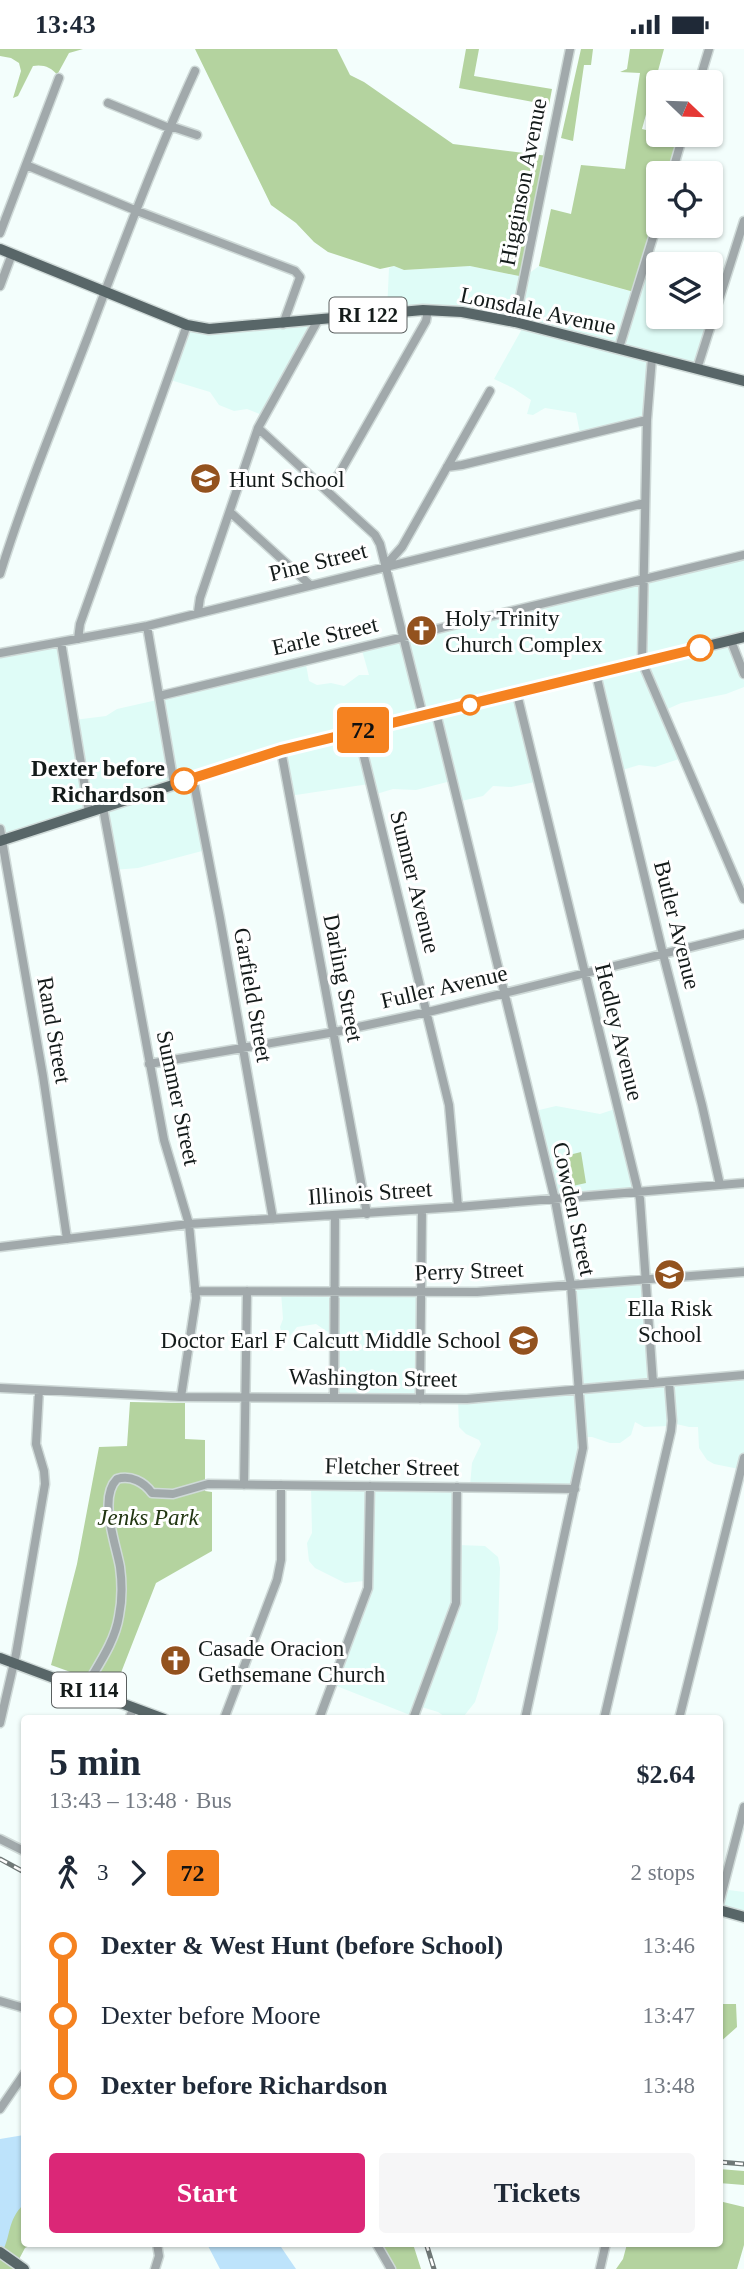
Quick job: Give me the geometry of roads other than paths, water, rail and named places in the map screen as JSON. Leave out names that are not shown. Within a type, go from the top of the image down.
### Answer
[{"type":"main road","name":"Lonsdale Avenue","points":[[0,249],[187,325],[209,329],[428,310],[462,312],[515,322],[744,381]]},
{"type":"main road","points":[[1,841],[281,750],[744,637]]},
{"type":"main road","name":"RI 114","points":[[0,1658],[154,1715]]},
{"type":"main road","points":[[723,1911],[744,1917]]},
{"type":"main road","points":[[4,2255],[24,2269]]},
{"type":"street","name":"Higginson Avenue","points":[[515,322],[570,49]]},
{"type":"street","points":[[703,70],[709,49]]},
{"type":"street","points":[[0,575],[105,291],[169,128],[195,71]]},
{"type":"street","points":[[0,233],[59,79]]},
{"type":"street","points":[[108,103],[169,128],[197,135]]},
{"type":"street","points":[[26,165],[299,273],[300,277],[283,324]]},
{"type":"street","points":[[697,369],[744,221]]},
{"type":"street","points":[[619,348],[653,238]]},
{"type":"street","points":[[0,286],[12,254]]},
{"type":"street","points":[[327,491],[426,321],[428,310]]},
{"type":"street","points":[[198,612],[200,598],[258,428],[318,320]]},
{"type":"street","points":[[78,639],[80,624],[187,325]]},
{"type":"street","points":[[652,358],[647,420],[642,662],[744,899]]},
{"type":"street","points":[[386,565],[402,547],[490,391]]},
{"type":"street","points":[[447,467],[647,420]]},
{"type":"street","points":[[258,428],[375,535],[386,565],[423,716]]},
{"type":"street","name":"Pine Street","points":[[0,653],[147,626],[645,503]]},
{"type":"street","points":[[230,512],[310,585]]},
{"type":"street","name":"Earle Street","points":[[159,696],[744,555]]},
{"type":"street","points":[[147,626],[173,785]]},
{"type":"street","points":[[731,641],[744,674]]},
{"type":"street","points":[[61,642],[89,812]]},
{"type":"street","name":"Butler Avenue","points":[[596,674],[720,1185]]},
{"type":"street","name":"Hedley Avenue","points":[[517,694],[639,1192],[643,1217],[653,1383]]},
{"type":"street","name":"Cowden Street","points":[[436,713],[555,1199],[571,1285],[583,1448],[526,1715]]},
{"type":"street","name":"Sumner Avenue","points":[[358,731],[452,1119],[458,1207]]},
{"type":"street","name":"Darling Street","points":[[281,750],[367,1214]]},
{"type":"street","name":"Garfield Street","points":[[193,778],[273,1219]]},
{"type":"street","name":"Summer Street","points":[[103,808],[164,1140],[189,1224],[195,1291],[181,1397]]},
{"type":"street","name":"Rand Street","points":[[0,829],[43,1076],[67,1239]]},
{"type":"street","name":"Fuller Avenue","points":[[149,1064],[335,1032],[428,1012],[744,934]]},
{"type":"street","name":"Illinois Street","points":[[0,1247],[189,1224],[422,1210],[744,1183]]},
{"type":"street","points":[[420,1399],[422,1210]]},
{"type":"street","points":[[334,1398],[335,1215]]},
{"type":"street","name":"Perry Street","points":[[195,1291],[477,1292],[744,1272]]},
{"type":"street","points":[[244,1485],[247,1291]]},
{"type":"street","name":"Washington Street","points":[[0,1388],[181,1397],[467,1399],[744,1375]]},
{"type":"street","points":[[605,1715],[671,1431],[669,1382]]},
{"type":"street","points":[[0,1723],[14,1663],[45,1484],[36,1444],[39,1390]]},
{"type":"street","points":[[680,1715],[744,1458]]},
{"type":"street","name":"Fletcher Street","points":[[85,1688],[114,1636],[119,1618],[120,1567],[109,1521],[114,1482],[117,1479],[129,1478],[144,1484],[152,1493],[166,1494],[208,1484],[575,1489]]},
{"type":"street","points":[[226,1715],[279,1574],[281,1485]]},
{"type":"street","points":[[320,1715],[368,1588],[370,1486]]},
{"type":"street","points":[[414,1715],[456,1603],[457,1487]]},
{"type":"street","points":[[131,1715],[134,1707]]},
{"type":"street","points":[[723,1888],[744,1807]]},
{"type":"street","points":[[0,1839],[21,1850]]},
{"type":"street","points":[[0,2001],[21,2007]]},
{"type":"street","points":[[0,2109],[21,2078]]},
{"type":"street","points":[[155,2269],[159,2256],[158,2247]]},
{"type":"street","points":[[378,2247],[391,2269]]},
{"type":"street","points":[[600,2269],[605,2247]]},
{"type":"water","points":[[21,2136],[21,2207],[14,2217],[0,2256],[0,2139]]},
{"type":"water","points":[[209,2247],[281,2247],[296,2269],[220,2269]]},
{"type":"railway","points":[[0,1859],[21,1870]]},
{"type":"railway","points":[[723,2162],[744,2164]]},
{"type":"railway","points":[[427,2247],[434,2269]]},
{"type":"place","name":"Hunt School","points":[[206,479]]},
{"type":"place","name":"Holy Trinity Church Complex","points":[[422,631]]},
{"type":"place","name":"Dexter before Richardson","points":[[184,781]]},
{"type":"place","name":"Ella Risk School","points":[[670,1274]]},
{"type":"place","name":"Doctor Earl F Calcutt Middle School","points":[[524,1340]]},
{"type":"place","name":"Casade Oracion Gethsemane Church","points":[[175,1661]]},
{"type":"park label","name":"Jenks Park","points":[[148,1517]]}]
